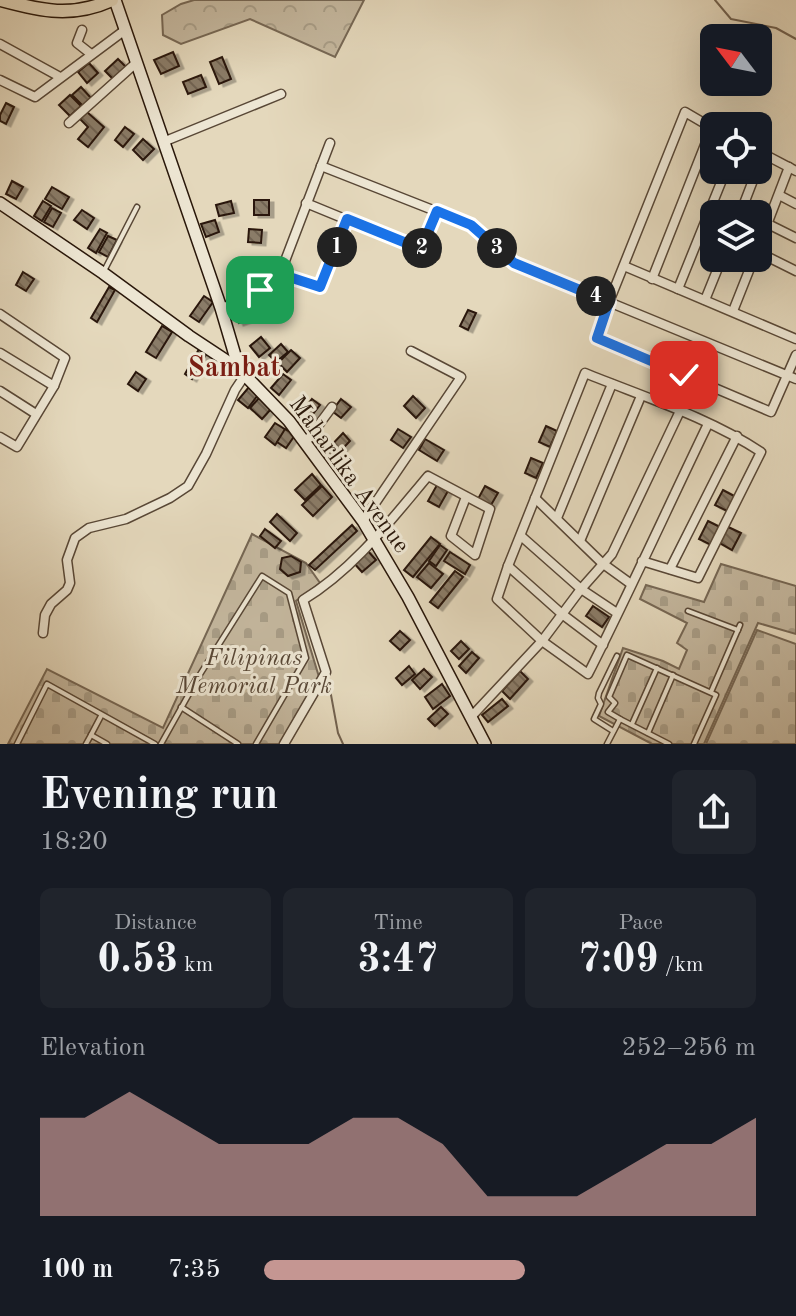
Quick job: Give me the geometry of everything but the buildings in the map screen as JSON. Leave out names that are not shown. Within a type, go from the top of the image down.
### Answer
[{"type":"main road","points":[[1,0],[34,9],[72,12],[113,0]]},
{"type":"main road","name":"Maharlika Avenue","points":[[113,0],[242,372],[289,421],[363,521],[408,597],[485,744]]},
{"type":"main road","points":[[0,203],[242,372]]},
{"type":"street","points":[[82,30],[77,43],[91,54]]},
{"type":"street","points":[[0,80],[35,97],[125,30]]},
{"type":"street","points":[[0,44],[60,77]]},
{"type":"street","points":[[69,123],[136,63]]},
{"type":"street","points":[[163,142],[281,94]]},
{"type":"street","points":[[700,121],[685,112],[597,338],[771,412],[791,377],[796,355]]},
{"type":"street","points":[[221,308],[250,298],[280,274],[330,143]]},
{"type":"street","points":[[772,158],[793,169],[772,213]]},
{"type":"street","points":[[652,279],[700,160]]},
{"type":"street","points":[[321,166],[471,225],[514,263],[791,377]]},
{"type":"street","points":[[678,289],[720,184]]},
{"type":"street","points":[[779,195],[796,204]]},
{"type":"street","points":[[306,203],[435,256]]},
{"type":"street","points":[[421,249],[437,211]]},
{"type":"street","points":[[280,274],[320,287],[347,219]]},
{"type":"street","points":[[772,226],[796,238]]},
{"type":"street","points":[[772,258],[796,271]]},
{"type":"street","points":[[624,266],[796,339]]},
{"type":"street","points":[[705,300],[716,272]]},
{"type":"street","points":[[733,311],[748,272]]},
{"type":"street","points":[[0,314],[65,358],[54,386],[17,447],[0,437]]},
{"type":"street","points":[[363,521],[461,377],[411,351]]},
{"type":"street","points":[[0,353],[54,386]]},
{"type":"street","points":[[43,633],[45,615],[70,583],[67,560],[75,538],[89,528],[137,514],[188,486],[206,454],[242,372]]},
{"type":"street","points":[[642,561],[698,578],[761,452],[737,436],[585,373],[497,599],[542,641],[588,674],[603,645],[617,613],[642,561],[708,424]]},
{"type":"street","points":[[557,518],[612,384]]},
{"type":"street","points":[[0,391],[36,414]]},
{"type":"street","points":[[580,541],[641,396]]},
{"type":"street","points":[[306,442],[332,407]]},
{"type":"street","points":[[471,717],[542,641],[612,554],[680,411]]},
{"type":"street","points":[[670,569],[737,436]]},
{"type":"street","points":[[284,744],[326,672],[303,600],[321,589],[374,539],[428,476],[490,509],[475,555],[451,536],[466,497]]},
{"type":"street","points":[[535,498],[602,563],[631,584]]},
{"type":"street","points":[[521,536],[581,589],[617,613]]},
{"type":"street","points":[[508,566],[603,645]]},
{"type":"lane","points":[[103,273],[137,207]]},
{"type":"lane","points":[[161,744],[262,576],[289,593],[306,658],[256,744]]},
{"type":"lane","points":[[291,602],[305,607]]},
{"type":"lane","points":[[688,611],[739,628],[711,692]]},
{"type":"lane","points":[[669,744],[608,712],[615,703],[609,697],[627,655],[716,695],[694,744]]},
{"type":"lane","points":[[613,731],[594,719],[601,704],[599,693],[617,656]]},
{"type":"lane","points":[[632,725],[657,668]]},
{"type":"lane","points":[[648,733],[673,675]]},
{"type":"lane","points":[[17,744],[47,684],[155,744]]},
{"type":"lane","points":[[181,707],[238,744]]},
{"type":"lane","points":[[86,744],[101,715]]},
{"type":"lane","points":[[607,744],[620,719]]},
{"type":"lane","points":[[91,735],[107,744]]},
{"type":"lane","points":[[219,744],[224,736]]},
{"type":"green space","points":[[194,0],[364,0],[335,57],[250,19],[181,44],[163,35],[162,15]]},
{"type":"green space","name":"Filipinas Memorial Park","points":[[252,534],[306,563],[320,583],[296,601],[319,677],[281,744],[8,744],[47,669],[163,728]]},
{"type":"green space","points":[[721,564],[796,586],[796,634],[758,623],[704,744],[652,744],[599,716],[623,648],[679,669],[687,650],[677,643],[687,623],[640,599],[646,585],[704,602]]},
{"type":"green space","points":[[757,630],[796,644],[796,744],[706,744]]},
{"type":"waterway","points":[[715,0],[731,19],[776,28],[796,39]]},
{"type":"waterway","points":[[329,684],[343,744]]},
{"type":"district","name":"Sambat","points":[[234,366]]},
{"type":"route","points":[[260,290],[280,274],[320,287],[347,219],[421,249],[437,211],[471,225],[514,263],[609,302],[597,338],[684,375]]}]
